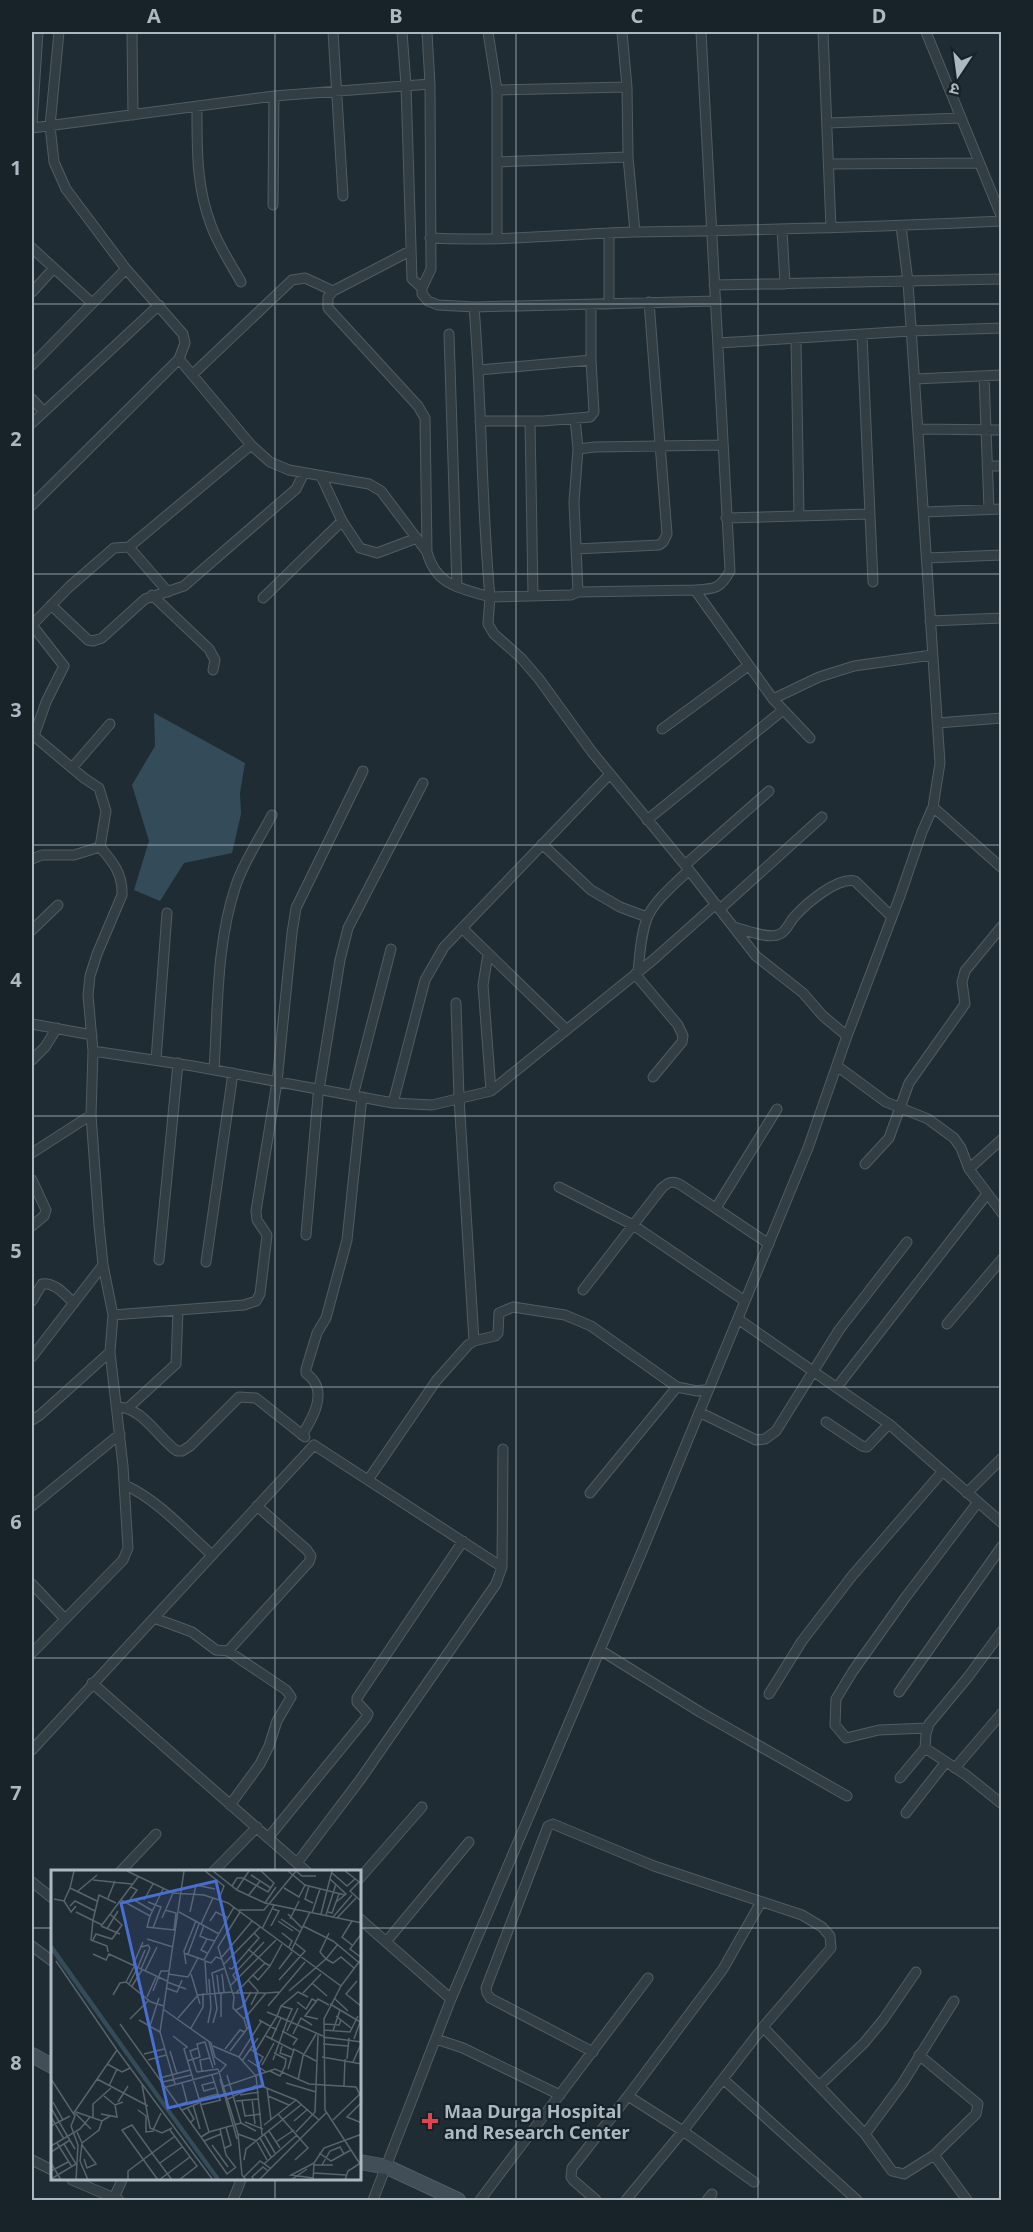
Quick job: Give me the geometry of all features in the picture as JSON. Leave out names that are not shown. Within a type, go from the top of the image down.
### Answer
[{"type":"main road","points":[[32,2055],[51,2065]]},
{"type":"main road","points":[[362,2162],[387,2167],[458,2200]]},
{"type":"street","points":[[39,32],[32,126],[50,126],[274,96],[430,84]]},
{"type":"street","points":[[32,505],[179,359],[185,339],[178,326],[126,269],[66,189],[54,162],[50,126],[59,32]]},
{"type":"street","points":[[132,32],[133,115]]},
{"type":"street","points":[[333,32],[343,196]]},
{"type":"street","points":[[402,32],[406,85],[412,279],[422,288]]},
{"type":"street","points":[[427,32],[430,84],[431,269],[422,288],[422,294],[428,301],[438,305],[474,307],[716,301]]},
{"type":"street","points":[[488,32],[497,90],[497,238]]},
{"type":"street","points":[[622,32],[627,87],[628,157],[635,232]]},
{"type":"street","points":[[410,251],[333,291],[328,297],[328,308],[418,406],[425,418],[427,552],[430,565],[439,577],[457,587],[490,597],[571,595],[578,592],[695,590],[714,589],[720,586],[730,571],[701,32]]},
{"type":"street","points":[[823,32],[831,228]]},
{"type":"street","points":[[430,238],[464,240],[635,232],[902,226],[1002,219],[926,32]]},
{"type":"street","points":[[497,90],[627,87]]},
{"type":"street","points":[[273,205],[274,96]]},
{"type":"street","points":[[198,106],[197,160],[202,196],[211,226],[242,282]]},
{"type":"street","points":[[828,123],[961,118]]},
{"type":"street","points":[[498,162],[628,157]]},
{"type":"street","points":[[830,164],[979,163]]},
{"type":"street","points":[[373,2200],[451,1999],[600,1650],[808,1148],[847,1036],[933,807],[940,764],[915,379],[902,226]]},
{"type":"street","points":[[782,229],[785,284]]},
{"type":"street","points":[[609,233],[609,304]]},
{"type":"street","points":[[32,248],[92,303]]},
{"type":"street","points":[[32,292],[54,268]]},
{"type":"street","points":[[32,365],[126,269]]},
{"type":"street","points":[[192,375],[292,280],[305,278],[333,291]]},
{"type":"street","points":[[714,285],[1002,279]]},
{"type":"street","points":[[576,549],[659,545],[667,534],[649,302]]},
{"type":"street","points":[[32,423],[159,305]]},
{"type":"street","points":[[480,421],[530,421],[590,417],[594,412],[591,305]]},
{"type":"street","points":[[474,307],[480,370],[480,421],[490,597],[489,624],[494,634],[521,658],[539,679],[610,774],[687,867],[756,956],[803,993],[823,1016],[847,1036]]},
{"type":"street","points":[[718,344],[911,331],[1002,328]]},
{"type":"street","points":[[449,334],[457,587]]},
{"type":"street","points":[[862,334],[873,582]]},
{"type":"street","points":[[796,339],[799,516]]},
{"type":"street","points":[[179,359],[251,445],[270,462],[290,470],[369,484],[381,491],[427,552]]},
{"type":"street","points":[[480,370],[591,360]]},
{"type":"street","points":[[915,379],[1002,375]]},
{"type":"street","points":[[984,376],[989,509]]},
{"type":"street","points":[[32,399],[44,412]]},
{"type":"street","points":[[575,418],[578,450],[574,502],[578,592]]},
{"type":"street","points":[[530,421],[533,596]]},
{"type":"street","points":[[918,429],[1002,430]]},
{"type":"street","points":[[32,1653],[123,1560],[128,1539],[125,1485],[110,1352],[113,1315],[103,1265],[91,1115],[93,1051],[88,995],[90,976],[122,895],[123,883],[117,869],[100,847],[106,811],[99,788],[33,737],[46,702],[64,666],[32,625],[114,548],[129,547],[251,445]]},
{"type":"street","points":[[578,450],[595,447],[723,445]]},
{"type":"street","points":[[987,466],[1002,466]]},
{"type":"street","points":[[51,605],[88,640],[102,638],[145,599],[184,586],[296,489],[304,473]]},
{"type":"street","points":[[321,476],[342,521],[360,548],[376,554],[417,538]]},
{"type":"street","points":[[924,512],[1002,509]]},
{"type":"street","points":[[726,518],[870,514]]},
{"type":"street","points":[[263,598],[342,521]]},
{"type":"street","points":[[129,547],[168,592]]},
{"type":"street","points":[[927,558],[1002,555]]},
{"type":"street","points":[[695,590],[782,711],[810,738]]},
{"type":"street","points":[[152,595],[209,649],[215,660],[213,670]]},
{"type":"street","points":[[32,609],[40,617]]},
{"type":"street","points":[[930,621],[1002,618]]},
{"type":"street","points":[[773,699],[819,677],[854,666],[932,654]]},
{"type":"street","points":[[662,729],[748,666]]},
{"type":"street","points":[[647,820],[782,711]]},
{"type":"street","points":[[937,723],[1002,718]]},
{"type":"street","points":[[72,768],[110,724]]},
{"type":"street","points":[[113,1315],[244,1305],[256,1301],[260,1294],[267,1235],[257,1220],[256,1211],[277,1082],[296,908],[363,771]]},
{"type":"street","points":[[393,1103],[425,980],[444,947],[610,774]]},
{"type":"street","points":[[306,1235],[319,1089],[340,960],[348,928],[423,783]]},
{"type":"street","points":[[653,1077],[682,1042],[684,1036],[637,973],[647,917],[687,867],[769,791]]},
{"type":"street","points":[[933,807],[1002,868]]},
{"type":"street","points":[[213,1070],[222,948],[228,912],[237,883],[272,815]]},
{"type":"street","points":[[93,1051],[233,1073],[393,1103],[432,1105],[491,1091],[718,907],[822,817]]},
{"type":"street","points":[[542,844],[591,890],[620,907],[647,917]]},
{"type":"street","points":[[32,859],[42,855],[74,855],[100,847]]},
{"type":"street","points":[[734,927],[772,936],[779,935],[795,916],[818,896],[833,885],[849,880],[855,881],[892,917]]},
{"type":"street","points":[[32,930],[58,905]]},
{"type":"street","points":[[156,1060],[166,913]]},
{"type":"street","points":[[865,1164],[889,1138],[909,1083],[965,1004],[962,982],[965,971],[1002,926]]},
{"type":"street","points":[[462,928],[567,1030]]},
{"type":"street","points":[[302,1435],[313,1419],[318,1394],[306,1369],[317,1333],[326,1318],[347,1240],[357,1097],[390,949]]},
{"type":"street","points":[[488,954],[483,985],[491,1091]]},
{"type":"street","points":[[456,1003],[459,1098],[474,1341]]},
{"type":"street","points":[[32,1023],[92,1035]]},
{"type":"street","points":[[32,1060],[45,1047],[57,1028]]},
{"type":"street","points":[[159,1260],[178,1064]]},
{"type":"street","points":[[837,1066],[886,1102],[928,1119],[954,1138],[961,1148],[969,1169],[1002,1213]]},
{"type":"street","points":[[206,1262],[233,1073]]},
{"type":"street","points":[[716,1208],[777,1109]]},
{"type":"street","points":[[32,1153],[91,1115]]},
{"type":"street","points":[[969,1169],[1002,1139]]},
{"type":"street","points":[[32,1180],[46,1210],[44,1216],[32,1226]]},
{"type":"street","points":[[584,1290],[661,1189],[674,1181],[769,1244]]},
{"type":"street","points":[[559,1187],[633,1225],[745,1301]]},
{"type":"street","points":[[837,1387],[987,1194]]},
{"type":"street","points":[[699,1412],[756,1440],[765,1439],[776,1431],[839,1330],[907,1242]]},
{"type":"street","points":[[947,1324],[1002,1259]]},
{"type":"street","points":[[32,1357],[103,1265]]},
{"type":"street","points":[[32,1301],[42,1284],[47,1283],[52,1284],[74,1303]]},
{"type":"street","points":[[368,1480],[436,1381],[474,1341],[495,1336],[498,1333],[499,1313],[513,1307],[565,1315],[591,1326],[677,1386],[697,1391],[709,1389]]},
{"type":"street","points":[[128,1408],[176,1364],[178,1310]]},
{"type":"street","points":[[738,1319],[889,1424],[1002,1523]]},
{"type":"street","points":[[32,1420],[110,1352]]},
{"type":"street","points":[[590,1493],[677,1386]]},
{"type":"street","points":[[116,1407],[128,1408],[140,1415],[177,1451],[182,1451],[190,1446],[238,1396],[256,1398],[314,1445],[502,1567]]},
{"type":"street","points":[[826,1422],[867,1447],[889,1424]]},
{"type":"street","points":[[32,1506],[120,1434]]},
{"type":"street","points":[[32,1750],[314,1445]]},
{"type":"street","points":[[297,1863],[360,1780],[496,1584],[502,1567],[503,1449]]},
{"type":"street","points":[[967,1493],[1002,1458]]},
{"type":"street","points":[[769,1694],[802,1641],[852,1576],[943,1471]]},
{"type":"street","points":[[125,1485],[155,1504],[212,1555]]},
{"type":"street","points":[[927,1728],[879,1730],[846,1738],[835,1725],[836,1699],[892,1617],[978,1503]]},
{"type":"street","points":[[228,1651],[309,1562],[311,1556],[257,1506]]},
{"type":"street","points":[[268,1838],[366,1718],[368,1714],[357,1702],[357,1698],[463,1541]]},
{"type":"street","points":[[899,1692],[1002,1546]]},
{"type":"street","points":[[32,1584],[65,1619]]},
{"type":"street","points":[[154,1618],[192,1632],[216,1650],[228,1651],[286,1690],[291,1697],[277,1720],[269,1746],[260,1764],[230,1805]]},
{"type":"street","points":[[900,1778],[925,1749],[927,1728],[1002,1631]]},
{"type":"street","points":[[600,1650],[700,1712],[847,1796]]},
{"type":"street","points":[[92,1683],[305,1870]]},
{"type":"street","points":[[955,1768],[1002,1713]]},
{"type":"street","points":[[925,1749],[955,1768],[1002,1804]]},
{"type":"street","points":[[906,1813],[946,1762]]},
{"type":"street","points":[[362,1876],[422,1807]]},
{"type":"street","points":[[593,2052],[486,1994],[486,1988],[548,1826],[556,1824],[654,1866],[802,1915],[822,1927],[830,1936],[831,1948],[824,1959],[763,2027],[683,2131],[626,2200]]},
{"type":"street","points":[[215,1870],[257,1827]]},
{"type":"street","points":[[122,1870],[156,1834]]},
{"type":"street","points":[[386,1942],[469,1842]]},
{"type":"street","points":[[32,1882],[51,1897]]},
{"type":"street","points":[[596,2200],[573,2180],[572,2168],[723,1969],[761,1902]]},
{"type":"street","points":[[362,1921],[451,1999]]},
{"type":"street","points":[[32,1946],[51,1960]]},
{"type":"street","points":[[819,2086],[864,2043],[916,1972]]},
{"type":"street","points":[[480,2200],[648,1978]]},
{"type":"street","points":[[865,2134],[954,2001]]},
{"type":"street","points":[[763,2027],[865,2134],[896,2174],[904,2174],[934,2155],[976,2114],[978,2104],[920,2055]]},
{"type":"street","points":[[436,2039],[464,2048],[560,2096]]},
{"type":"street","points":[[723,2079],[857,2200]]},
{"type":"street","points":[[628,2096],[683,2131],[754,2182]]},
{"type":"street","points":[[934,2155],[967,2200]]},
{"type":"street","points":[[32,2160],[51,2170]]},
{"type":"street","points":[[74,2181],[115,2200],[122,2181]]},
{"type":"street","points":[[232,2200],[240,2181]]},
{"type":"water","points":[[154,713],[245,763],[240,793],[241,814],[232,853],[184,863],[160,901],[134,890],[149,841],[132,785],[155,746]]},
{"type":"place","name":"Maa Durga Hospital and Research Center","points":[[430,2121]]}]
